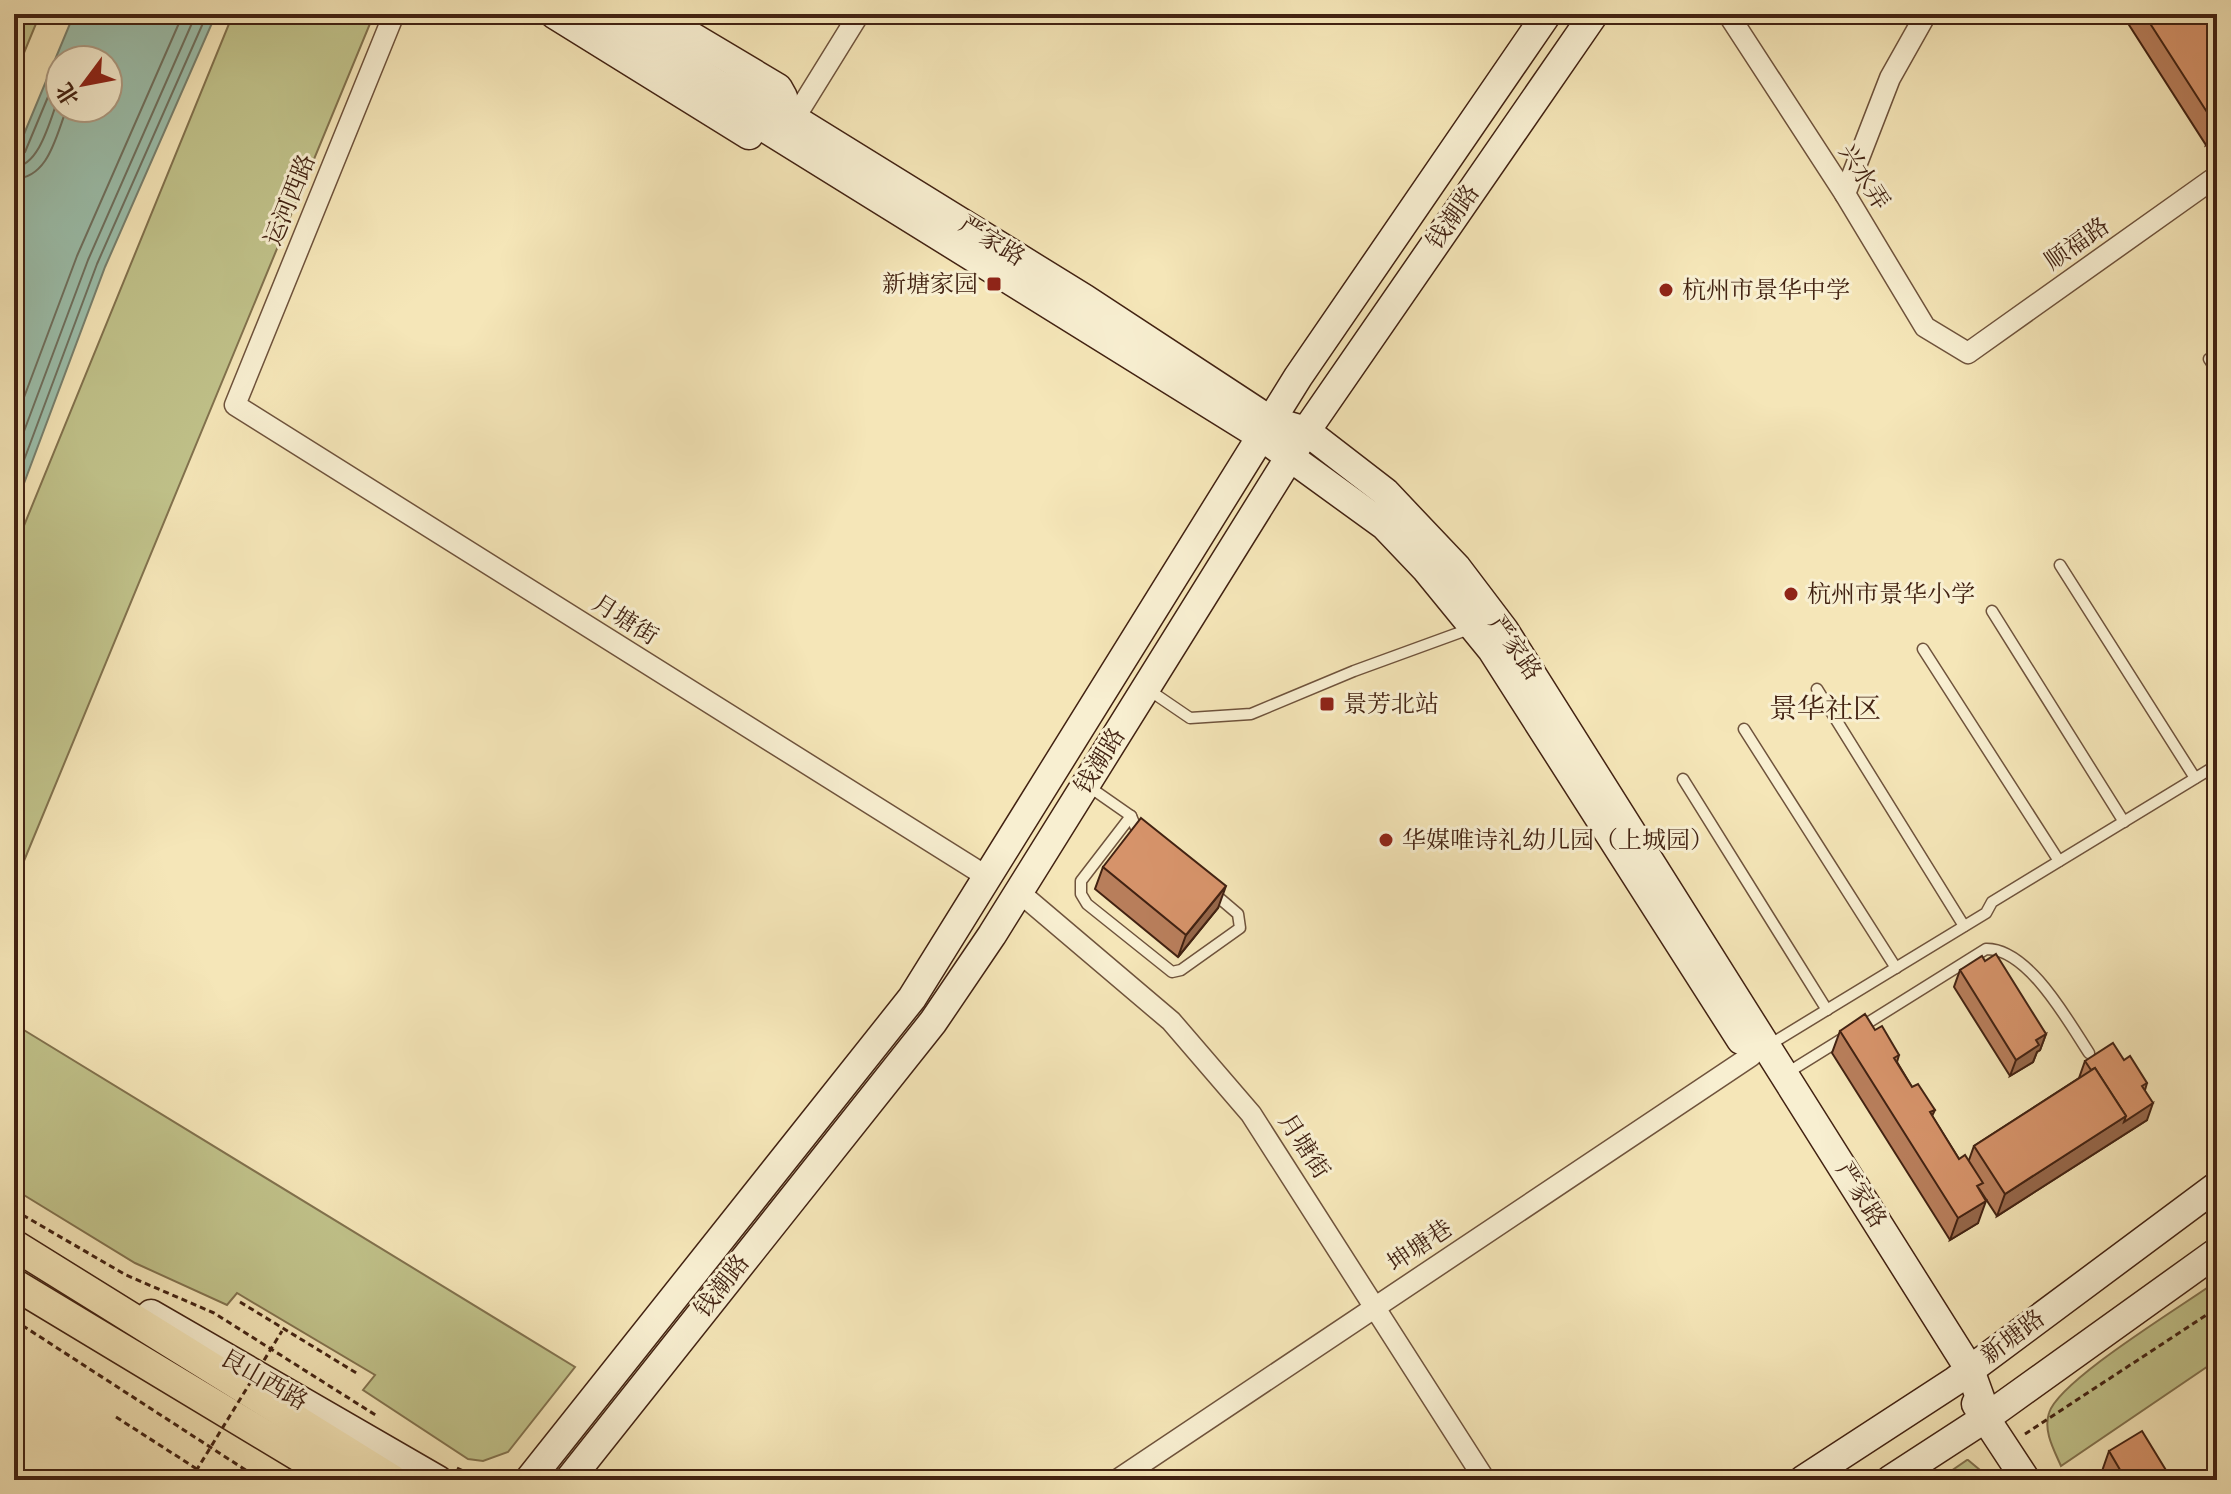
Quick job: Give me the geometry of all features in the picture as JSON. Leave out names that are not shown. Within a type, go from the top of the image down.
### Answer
[{"type":"main road","name":"严家路","points":[[554,14],[782,155],[815,159]]},
{"type":"main road","name":"严家路","points":[[605,14],[719,85],[747,92],[794,119],[1085,299],[1266,429],[1289,456],[1385,526],[1474,627],[1528,702],[1759,1051],[1785,1074],[2026,1480]]},
{"type":"main road","name":"严家路","points":[[654,14],[778,88],[794,119]]},
{"type":"main road","name":"钱潮路","points":[[529,1480],[895,1022],[989,878],[1266,429],[1547,14]]},
{"type":"main road","name":"钱潮路","points":[[569,1480],[933,1022],[1019,892],[1289,456],[1594,14]]},
{"type":"main road","name":"严家路","points":[[719,85],[738,111],[815,159],[1266,429],[1306,431],[1385,492],[1457,568],[1504,630],[1759,1051],[1963,1375]]},
{"type":"main road","name":"新塘路","points":[[1803,1480],[1963,1375],[2217,1186]]},
{"type":"main road","name":"艮山西路","points":[[14,1245],[392,1480]]},
{"type":"main road","name":"新塘路","points":[[1890,1480],[1987,1417],[2217,1252]]},
{"type":"main road","name":"艮山西路","points":[[14,1284],[339,1480]]},
{"type":"main road","name":"艮山西路","points":[[87,1290],[118,1294],[447,1474]]},
{"type":"street","name":"运河西路","points":[[235,405],[394,14]]},
{"type":"street","points":[[794,119],[859,14]]},
{"type":"street","name":"兴水弄","points":[[1728,14],[1845,194],[1925,327],[1968,353]]},
{"type":"street","points":[[1845,194],[1890,78],[1926,14]]},
{"type":"street","name":"顺福路","points":[[1968,353],[2217,176]]},
{"type":"street","name":"月塘街","points":[[235,405],[989,878]]},
{"type":"street","name":"月塘街","points":[[1019,892],[1171,1021],[1205,1056],[1260,1125],[1485,1480]]},
{"type":"street","name":"坤塘巷","points":[[1117,1480],[1759,1051]]},
{"type":"lane","points":[[2209,359],[2217,371]]},
{"type":"lane","points":[[2060,565],[2195,778]]},
{"type":"lane","points":[[1992,611],[2124,822]]},
{"type":"lane","points":[[1146,687],[1190,718],[1251,714],[1354,671],[1474,627]]},
{"type":"lane","points":[[1923,649],[2059,861]]},
{"type":"lane","points":[[1817,689],[1964,926]]},
{"type":"lane","points":[[1744,729],[1896,968]]},
{"type":"lane","points":[[1759,1051],[1986,913],[1992,902],[2217,765]]},
{"type":"lane","points":[[1683,779],[1827,1010]]},
{"type":"lane","points":[[1086,784],[1131,816],[1136,828],[1158,847]]},
{"type":"lane","points":[[1131,816],[1081,881],[1081,894],[1087,904],[1172,972],[1181,970],[1240,928],[1238,914],[1204,885]]},
{"type":"lane","points":[[1785,1074],[1986,949],[1998,949],[2044,984],[2089,1053]]},
{"type":"path","points":[[14,1210],[126,1275],[214,1313],[366,1407],[386,1424]]},
{"type":"path","points":[[240,1302],[282,1331],[358,1374]]},
{"type":"path","points":[[2005,1447],[2217,1308]]},
{"type":"path","points":[[14,1320],[261,1480]]},
{"type":"path","points":[[196,1471],[282,1331]]},
{"type":"path","points":[[116,1417],[214,1480]]},
{"type":"path","points":[[447,1474],[483,1480]]},
{"type":"green space","points":[[14,14],[40,14],[14,77]]},
{"type":"green space","points":[[233,14],[374,14],[14,885],[14,550]]},
{"type":"green space","points":[[14,1024],[575,1367],[508,1452],[483,1461],[468,1459],[363,1390],[375,1375],[237,1293],[227,1305],[135,1263],[14,1189]]},
{"type":"green space","points":[[2217,1281],[2217,1360],[2061,1466],[2047,1427],[2049,1413],[2058,1399],[2098,1363]]},
{"type":"green space","points":[[1967,1460],[1992,1480],[1938,1480]]},
{"type":"water","points":[[74,14],[216,14],[105,267],[14,510],[14,158],[44,86],[44,124],[124,124],[124,44],[62,44]]},
{"type":"building","points":[[2144,14],[2217,14],[2217,120],[2214,123]]},
{"type":"building","points":[[1141,818],[1226,886],[1186,935],[1103,867]]},
{"type":"building","points":[[1996,954],[2046,1034],[2036,1040],[2039,1045],[2016,1060],[1960,970],[1982,956],[1985,961]]},
{"type":"building","points":[[1865,1014],[1875,1030],[1882,1026],[1899,1055],[1894,1058],[1912,1087],[1918,1084],[1935,1110],[1930,1112],[1959,1159],[1965,1155],[1983,1183],[1977,1186],[1986,1201],[1958,1218],[1840,1031]]},
{"type":"building","points":[[2113,1043],[2124,1060],[2130,1056],[2147,1083],[2142,1086],[2153,1103],[2124,1122],[2126,1116],[2095,1068],[2091,1070],[2085,1061]]},
{"type":"building","points":[[2095,1068],[2126,1116],[2005,1194],[1974,1146]]},
{"type":"building","points":[[2142,1431],[2172,1480],[2126,1480],[2109,1451]]},
{"type":"building","points":[[1205,1473],[1209,1480],[1194,1480]]},
{"type":"place","name":"新塘家园","points":[[994,284]]},
{"type":"place","name":"杭州市景华中学","points":[[1666,290]]},
{"type":"place","name":"杭州市景华小学","points":[[1791,594]]},
{"type":"place","name":"景芳北站","points":[[1327,704]]},
{"type":"place","name":"华媒唯诗礼幼儿园（上城园）","points":[[1386,840]]},
{"type":"district","name":"景华社区","points":[[1825,709]]}]
